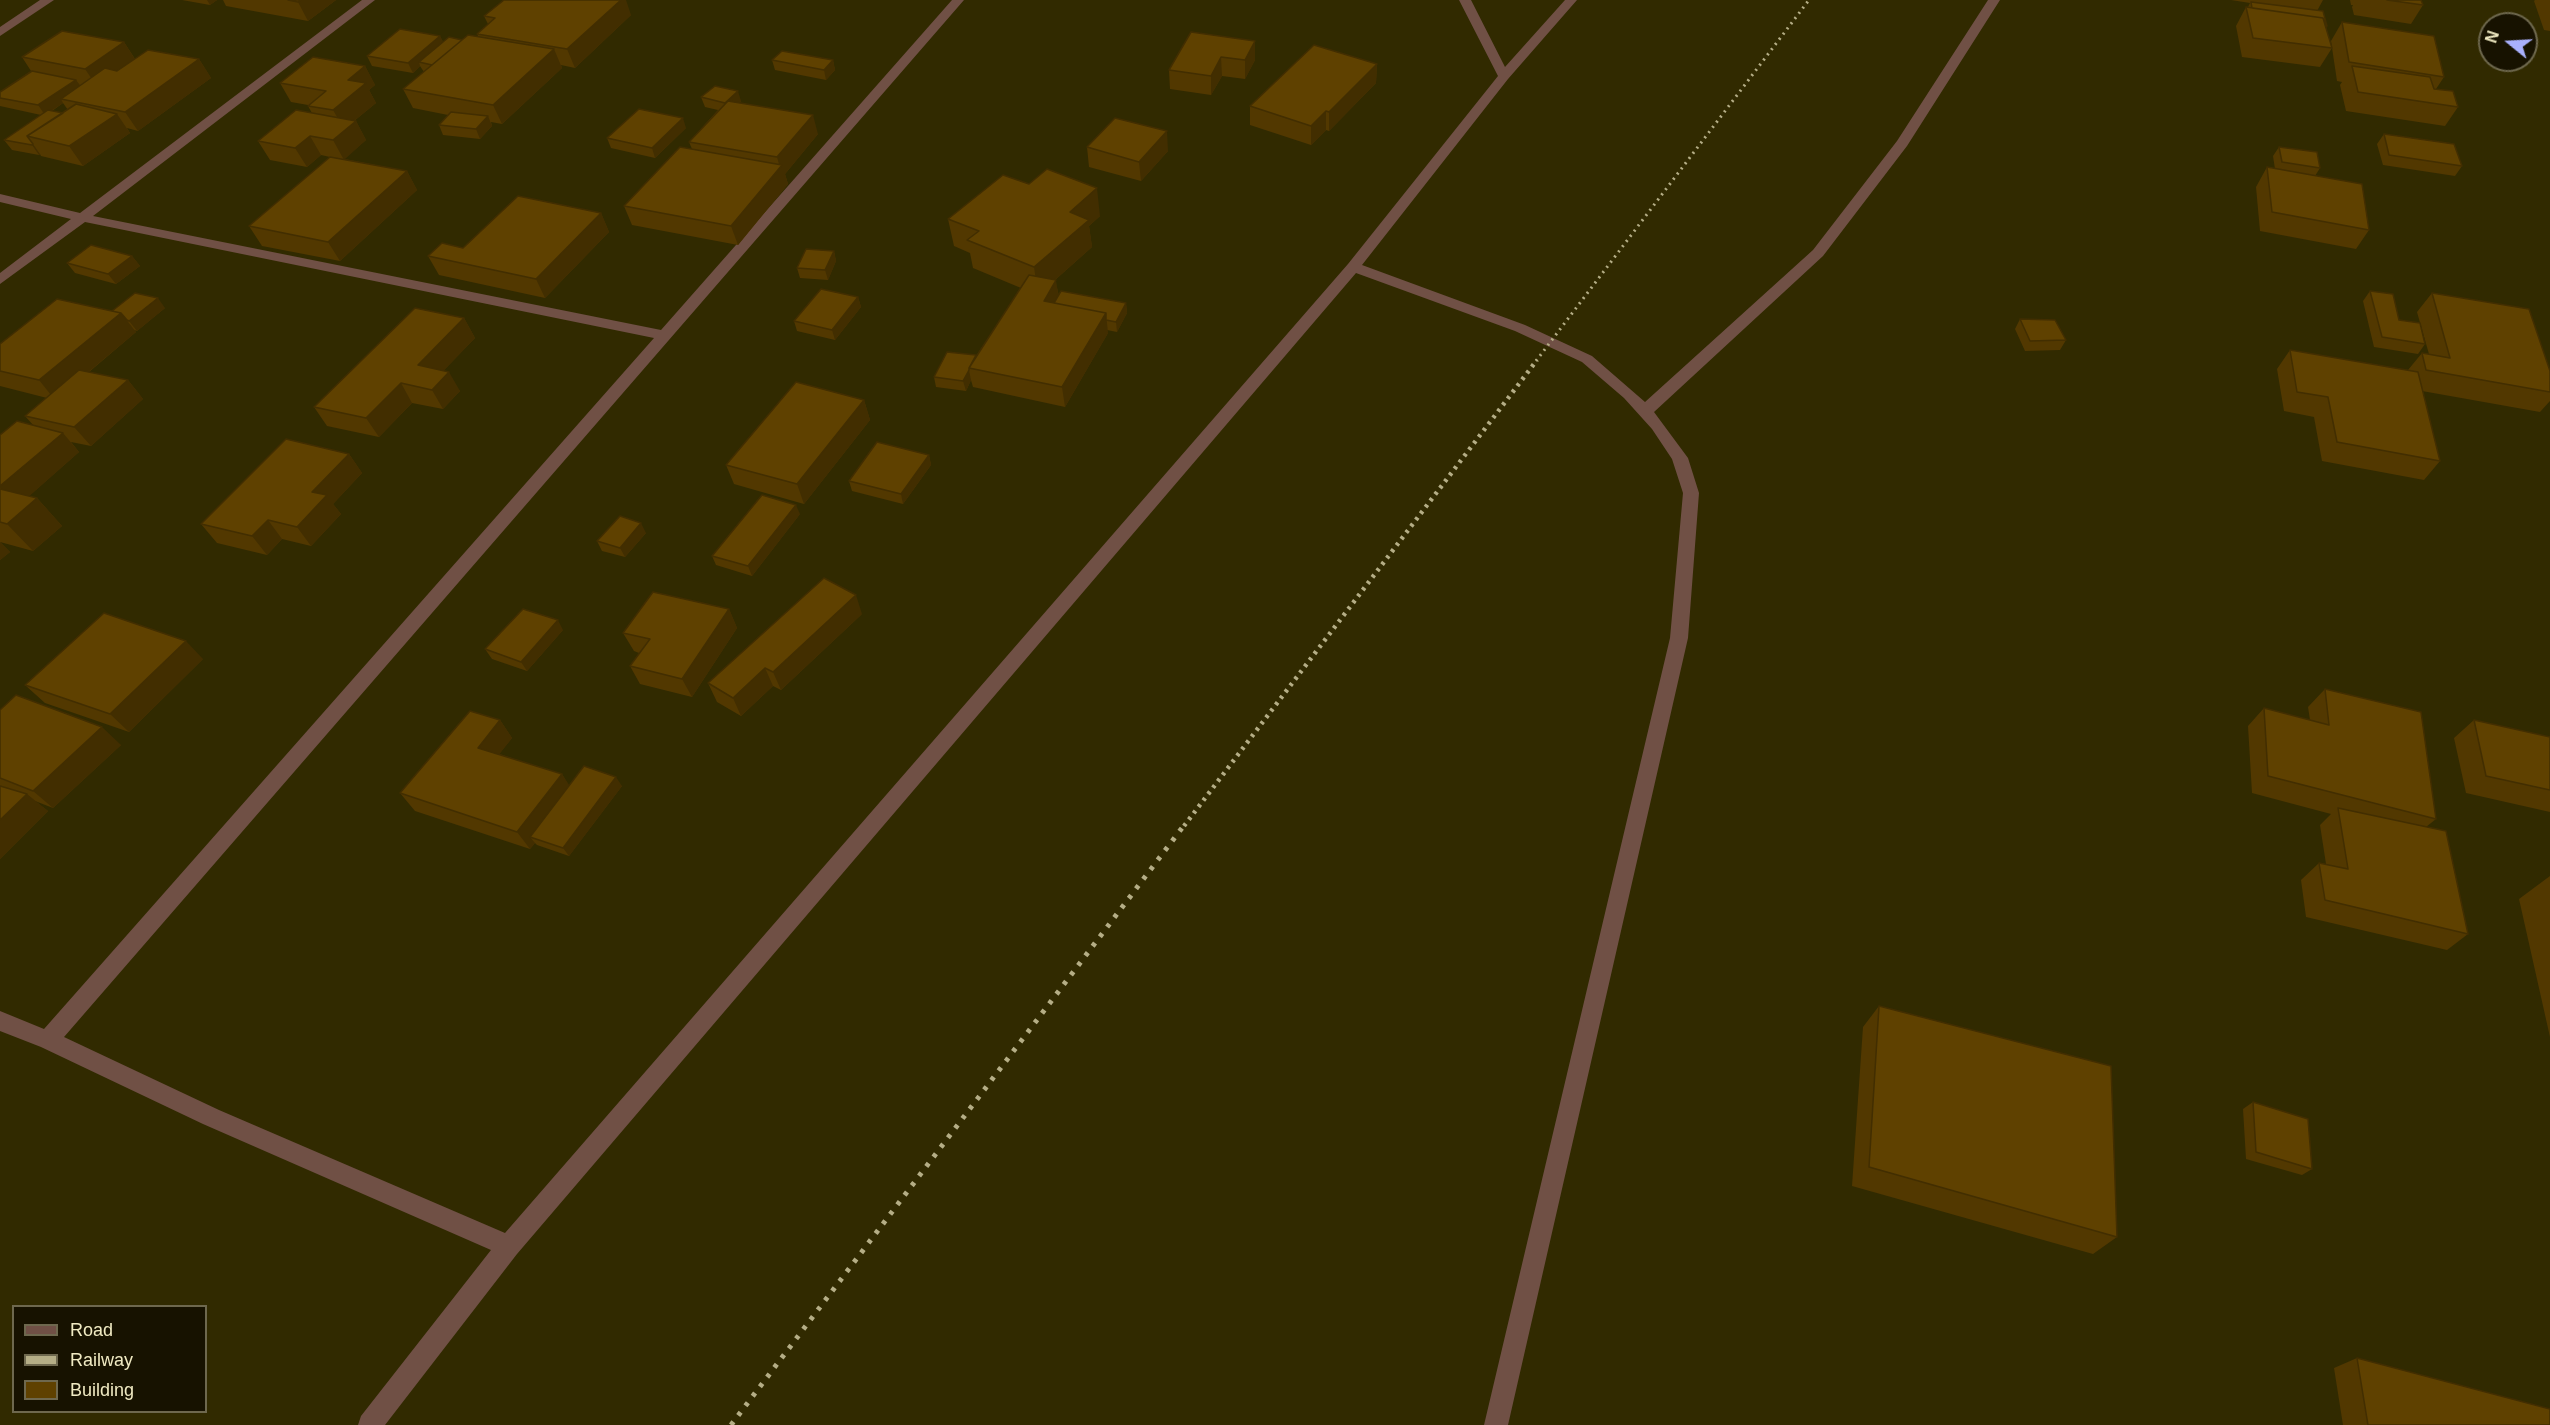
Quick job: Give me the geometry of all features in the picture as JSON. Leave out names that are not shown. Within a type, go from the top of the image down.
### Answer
[{"type":"street","points":[[0,32],[48,0]]},
{"type":"street","points":[[0,279],[369,0]]},
{"type":"street","points":[[48,1040],[958,0]]},
{"type":"street","points":[[1465,0],[1504,76]]},
{"type":"street","points":[[369,1425],[509,1246],[1353,267],[1504,76],[1571,0]]},
{"type":"street","points":[[1645,411],[1818,253],[1902,143],[1994,0]]},
{"type":"street","points":[[0,198],[83,218],[663,335]]},
{"type":"street","points":[[1353,267],[1520,328],[1587,359],[1629,394],[1645,411],[1680,458],[1691,493],[1678,638],[1496,1425]]},
{"type":"street","points":[[0,1022],[48,1040],[211,1117],[509,1246]]},
{"type":"building","points":[[504,0],[621,0],[567,49],[477,34],[495,18],[484,16]]},
{"type":"building","points":[[2387,0],[2421,0],[2423,5]]},
{"type":"building","points":[[2251,2],[2323,11],[2327,26],[2323,18],[2252,8]]},
{"type":"building","points":[[2246,7],[2323,18],[2332,48],[2253,38]]},
{"type":"building","points":[[2342,22],[2434,36],[2444,77],[2349,62]]},
{"type":"building","points":[[400,29],[440,36],[408,63],[367,56]]},
{"type":"building","points":[[62,31],[124,42],[85,69],[22,57]]},
{"type":"building","points":[[1191,32],[1255,41],[1245,60],[1221,57],[1211,76],[1169,70]]},
{"type":"building","points":[[468,35],[554,49],[493,105],[403,89]]},
{"type":"building","points":[[449,37],[462,40],[432,65],[419,62]]},
{"type":"building","points":[[1314,45],[1377,64],[1329,112],[1326,111],[1311,126],[1250,106]]},
{"type":"building","points":[[148,50],[199,59],[125,112],[61,99],[105,68],[117,71]]},
{"type":"building","points":[[782,51],[833,60],[824,70],[772,60]]},
{"type":"building","points":[[313,57],[365,66],[348,80],[366,83],[333,110],[308,106],[326,91],[280,83]]},
{"type":"building","points":[[2352,66],[2430,77],[2434,89],[2453,91],[2458,107],[2358,92]]},
{"type":"building","points":[[32,71],[76,80],[38,105],[0,98],[0,92]]},
{"type":"building","points":[[715,86],[738,91],[725,103],[701,97]]},
{"type":"building","points":[[728,101],[813,115],[777,157],[689,142]]},
{"type":"building","points":[[76,104],[117,114],[69,146],[27,136]]},
{"type":"building","points":[[639,109],[683,118],[652,148],[607,138]]},
{"type":"building","points":[[48,110],[63,113],[27,136],[32,145],[4,140]]},
{"type":"building","points":[[296,110],[356,121],[333,140],[310,136],[295,148],[258,141]]},
{"type":"building","points":[[451,112],[488,116],[476,129],[439,125]]},
{"type":"building","points":[[1115,118],[1167,131],[1139,162],[1087,147]]},
{"type":"building","points":[[2384,134],[2454,144],[2462,166],[2389,155]]},
{"type":"building","points":[[680,147],[782,165],[731,226],[624,206]]},
{"type":"building","points":[[2279,147],[2317,152],[2320,168],[2282,162]]},
{"type":"building","points":[[330,157],[407,171],[328,242],[249,226]]},
{"type":"building","points":[[2267,167],[2362,184],[2369,230],[2272,212]]},
{"type":"building","points":[[1047,169],[1097,188],[1070,212],[1089,220],[1034,267],[967,240],[979,231],[948,219],[1003,175],[1029,184]]},
{"type":"building","points":[[518,196],[601,213],[536,279],[428,256],[442,243],[463,248]]},
{"type":"building","points":[[91,245],[132,256],[108,274],[67,263]]},
{"type":"building","points":[[806,249],[834,251],[825,270],[797,268]]},
{"type":"building","points":[[1029,275],[1056,280],[1044,301],[1106,313],[1062,387],[969,368]]},
{"type":"building","points":[[821,289],[858,297],[832,330],[794,321]]},
{"type":"building","points":[[1061,291],[1126,303],[1116,322],[1106,320],[1106,313],[1054,303]]},
{"type":"building","points":[[2370,291],[2393,294],[2399,320],[2420,323],[2425,344],[2382,337]]},
{"type":"building","points":[[135,293],[158,298],[129,321],[121,313],[112,311]]},
{"type":"building","points":[[2432,293],[2529,309],[2550,371],[2550,392],[2426,370],[2422,353],[2450,358]]},
{"type":"building","points":[[57,299],[121,313],[39,380],[0,371],[0,344]]},
{"type":"building","points":[[415,308],[464,318],[418,365],[449,372],[432,390],[401,383],[366,418],[314,407]]},
{"type":"building","points":[[2020,319],[2055,320],[2066,340],[2030,341]]},
{"type":"building","points":[[2290,350],[2418,372],[2440,461],[2337,442],[2328,397],[2297,392]]},
{"type":"building","points":[[947,352],[976,355],[963,381],[934,377]]},
{"type":"building","points":[[79,370],[128,380],[74,427],[25,416]]},
{"type":"building","points":[[796,382],[864,400],[797,484],[726,465]]},
{"type":"building","points":[[17,421],[63,433],[0,486],[0,435]]},
{"type":"building","points":[[286,439],[349,454],[312,492],[327,495],[297,527],[268,520],[252,536],[201,524]]},
{"type":"building","points":[[877,442],[929,455],[901,494],[849,481]]},
{"type":"building","points":[[0,489],[37,498],[7,524],[0,522]]},
{"type":"building","points":[[762,495],[796,505],[748,566],[712,556]]},
{"type":"building","points":[[620,516],[641,523],[620,548],[597,541]]},
{"type":"building","points":[[824,578],[856,595],[773,672],[765,668],[733,698],[708,683]]},
{"type":"building","points":[[653,592],[729,609],[682,679],[630,666],[650,639],[623,633]]},
{"type":"building","points":[[523,609],[558,620],[521,662],[485,649]]},
{"type":"building","points":[[104,613],[186,641],[110,714],[25,685]]},
{"type":"building","points":[[2325,689],[2421,712],[2436,819],[2268,776],[2264,708],[2329,725]]},
{"type":"building","points":[[16,695],[102,727],[33,791],[0,778],[0,710]]},
{"type":"building","points":[[470,711],[500,720],[478,748],[562,774],[517,832],[400,793]]},
{"type":"building","points":[[2474,720],[2550,737],[2550,790],[2486,776]]},
{"type":"building","points":[[584,766],[616,777],[563,848],[530,837]]},
{"type":"building","points":[[0,786],[27,794],[0,820]]},
{"type":"building","points":[[2338,808],[2446,831],[2468,934],[2325,900],[2319,863],[2348,869]]},
{"type":"building","points":[[1879,1006],[2111,1066],[2117,1237],[1869,1167]]},
{"type":"building","points":[[2253,1102],[2308,1119],[2312,1169],[2256,1152]]},
{"type":"building","points":[[2357,1358],[2550,1409],[2550,1425],[2368,1425]]},
{"type":"railway","points":[[1536,361],[1809,0]]},
{"type":"railway","points":[[1184,826],[1537,360]]},
{"type":"railway","points":[[731,1425],[1185,824]]}]
